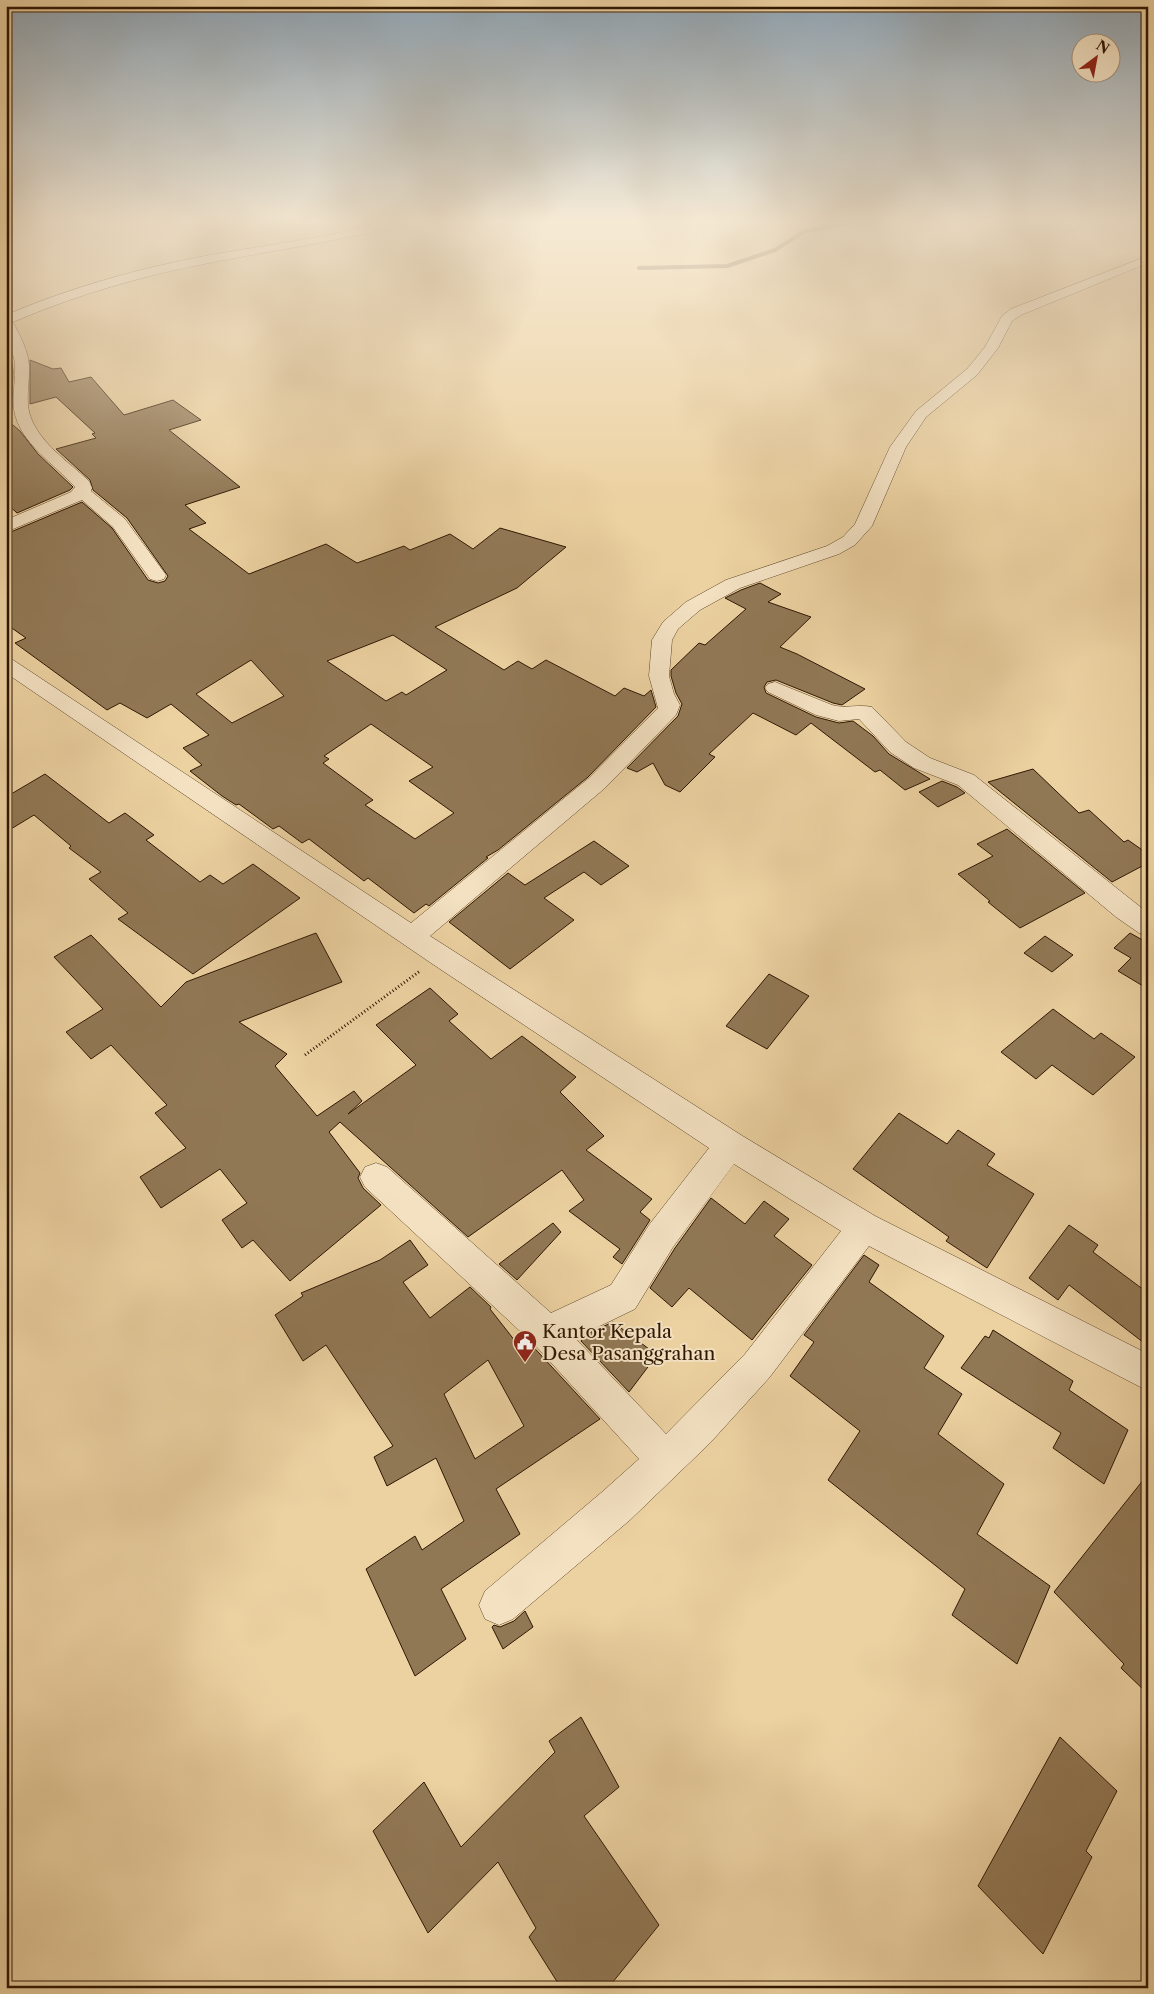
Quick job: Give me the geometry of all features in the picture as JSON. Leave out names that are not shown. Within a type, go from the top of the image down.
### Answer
[{"type":"street","points":[[412,937],[597,783],[668,710],[659,676],[662,640],[670,626],[693,606],[733,584],[833,550],[849,541],[863,526],[898,448],[921,414],[972,372],[991,348],[1007,319],[1011,316]]},
{"type":"street","points":[[6,321],[20,353],[22,366],[22,415],[28,427],[83,486],[82,492],[77,496],[6,527]]},
{"type":"street","points":[[82,492],[118,523],[157,575]]},
{"type":"street","points":[[6,664],[440,956],[730,1145],[864,1227],[1148,1373]]},
{"type":"street","points":[[6,692],[31,680]]},
{"type":"street","points":[[775,688],[824,710],[839,714],[864,712],[898,747],[922,763],[966,780],[1125,910],[1148,926]]},
{"type":"street","points":[[547,1333],[623,1297],[661,1236],[730,1145]]},
{"type":"street","points":[[376,1177],[547,1333],[665,1460]]},
{"type":"street","points":[[499,1605],[616,1506],[697,1430],[757,1366],[864,1227]]},
{"type":"path","points":[[306,1055],[440,956]]},
{"type":"building","points":[[6,350],[10,353],[13,370],[12,408],[6,409]]},
{"type":"building","points":[[30,360],[53,369],[61,368],[69,382],[91,377],[124,415],[173,400],[201,420],[169,430],[240,487],[185,505],[206,523],[189,529],[249,574],[326,544],[357,563],[404,546],[410,550],[450,534],[473,549],[500,528],[566,547],[517,588],[435,627],[504,670],[518,661],[532,669],[546,660],[615,696],[624,688],[644,696],[651,690],[656,707],[588,777],[498,850],[486,857],[488,858],[429,906],[426,904],[414,913],[368,878],[364,881],[309,839],[302,843],[279,826],[273,829],[239,804],[236,805],[222,796],[190,771],[202,765],[183,748],[209,735],[171,704],[147,718],[120,703],[107,710],[15,643],[26,638],[6,624],[6,534],[82,502],[112,528],[148,580],[158,583],[165,581],[168,576],[127,518],[93,490],[90,480],[56,449],[96,438],[92,434],[95,433],[56,397],[30,404]],"holes":[[[393,635],[447,670],[406,695],[402,692],[386,701],[327,661]],[[251,660],[284,696],[232,723],[196,694]],[[371,724],[433,767],[409,781],[454,813],[415,839],[365,805],[373,800],[323,763],[329,759],[324,756]]]},
{"type":"building","points":[[6,419],[20,431],[38,454],[73,487],[70,490],[17,513],[6,503]]},
{"type":"building","points":[[760,583],[781,594],[768,602],[811,617],[780,647],[865,689],[842,705],[776,680],[767,682],[764,687],[766,693],[816,717],[839,723],[853,721],[873,736],[889,754],[930,779],[905,790],[880,770],[875,772],[811,723],[796,735],[753,713],[709,754],[715,757],[680,792],[665,785],[653,763],[637,772],[627,768],[678,716],[682,704],[676,693],[671,670],[699,643],[705,645],[746,609],[725,598]]},
{"type":"building","points":[[1033,769],[1079,813],[1089,810],[1124,842],[1128,840],[1148,854],[1148,863],[1112,882],[988,782]]},
{"type":"building","points":[[45,774],[109,823],[125,813],[154,835],[146,840],[200,882],[210,875],[223,884],[253,864],[300,898],[193,974],[118,919],[128,913],[89,879],[101,872],[69,848],[71,846],[34,815],[6,832],[6,797]]},
{"type":"building","points":[[942,781],[957,787],[965,793],[938,807],[919,792]]},
{"type":"building","points":[[1007,829],[1085,893],[1020,928],[988,902],[990,901],[958,874],[993,856],[977,844]]},
{"type":"building","points":[[594,841],[629,866],[601,885],[584,872],[544,898],[574,920],[510,969],[449,922],[508,873],[525,885]]},
{"type":"building","points":[[316,933],[342,982],[239,1022],[287,1054],[275,1066],[317,1116],[354,1091],[362,1101],[348,1114],[416,1065],[376,1025],[430,988],[458,1014],[449,1021],[491,1059],[522,1036],[576,1077],[560,1092],[604,1136],[586,1150],[652,1199],[640,1212],[650,1220],[622,1264],[613,1257],[620,1249],[569,1211],[584,1200],[562,1170],[468,1237],[340,1122],[329,1132],[360,1173],[358,1178],[363,1188],[381,1205],[290,1281],[253,1240],[242,1248],[222,1220],[247,1203],[220,1169],[161,1208],[140,1177],[186,1148],[155,1113],[167,1105],[111,1045],[91,1059],[66,1032],[103,1009],[54,957],[91,935],[161,1007],[186,982]]},
{"type":"building","points":[[1130,933],[1146,942],[1148,940],[1148,989],[1118,971],[1131,958],[1114,948]]},
{"type":"building","points":[[1045,936],[1073,955],[1052,972],[1024,953]]},
{"type":"building","points":[[769,974],[809,996],[767,1049],[726,1026]]},
{"type":"building","points":[[1053,1009],[1094,1039],[1101,1033],[1135,1057],[1093,1095],[1052,1065],[1036,1079],[1001,1052]]},
{"type":"building","points":[[899,1113],[947,1144],[958,1130],[995,1154],[987,1165],[1034,1194],[987,1268],[946,1241],[949,1237],[853,1169]]},
{"type":"building","points":[[711,1198],[745,1224],[764,1201],[789,1219],[774,1236],[812,1265],[752,1340],[689,1288],[672,1307],[650,1288],[675,1248]]},
{"type":"building","points":[[553,1223],[561,1232],[517,1280],[499,1264]]},
{"type":"building","points":[[1069,1225],[1098,1245],[1093,1252],[1148,1293],[1148,1346],[1069,1285],[1058,1300],[1029,1278]]},
{"type":"building","points":[[410,1240],[428,1265],[403,1282],[430,1318],[470,1287],[491,1307],[490,1309],[519,1346],[527,1340],[600,1419],[496,1489],[520,1534],[441,1589],[466,1639],[415,1676],[366,1569],[415,1536],[422,1550],[464,1521],[436,1458],[387,1486],[374,1457],[393,1446],[326,1345],[303,1361],[275,1315],[303,1296],[301,1293],[380,1260]],"holes":[[[488,1360],[524,1426],[475,1459],[444,1394]]]},
{"type":"building","points":[[864,1255],[879,1265],[869,1282],[944,1336],[924,1368],[962,1394],[938,1434],[1004,1484],[977,1534],[1050,1586],[1017,1664],[952,1615],[965,1589],[828,1480],[860,1431],[790,1376],[814,1342],[804,1335]]},
{"type":"building","points":[[613,1322],[657,1355],[629,1392],[581,1341],[585,1335]]},
{"type":"building","points":[[993,1330],[1073,1381],[1069,1390],[1128,1430],[1104,1484],[1053,1448],[1061,1433],[961,1368],[985,1336],[989,1338]]},
{"type":"building","points":[[1148,1474],[1148,1694],[1121,1668],[1124,1664],[1054,1592]]},
{"type":"building","points":[[525,1611],[533,1627],[503,1649],[492,1627],[494,1625],[500,1627],[514,1621]]},
{"type":"building","points":[[581,1717],[619,1787],[584,1816],[659,1925],[608,1988],[561,1988],[529,1937],[536,1928],[498,1862],[428,1933],[373,1831],[424,1782],[461,1847],[555,1752],[549,1741]]},
{"type":"building","points":[[1060,1737],[1117,1791],[1086,1851],[1092,1857],[1043,1954],[978,1886]]},
{"type":"place","name":"Kantor Kepala Desa Pasanggrahan","points":[[525,1363]]}]
